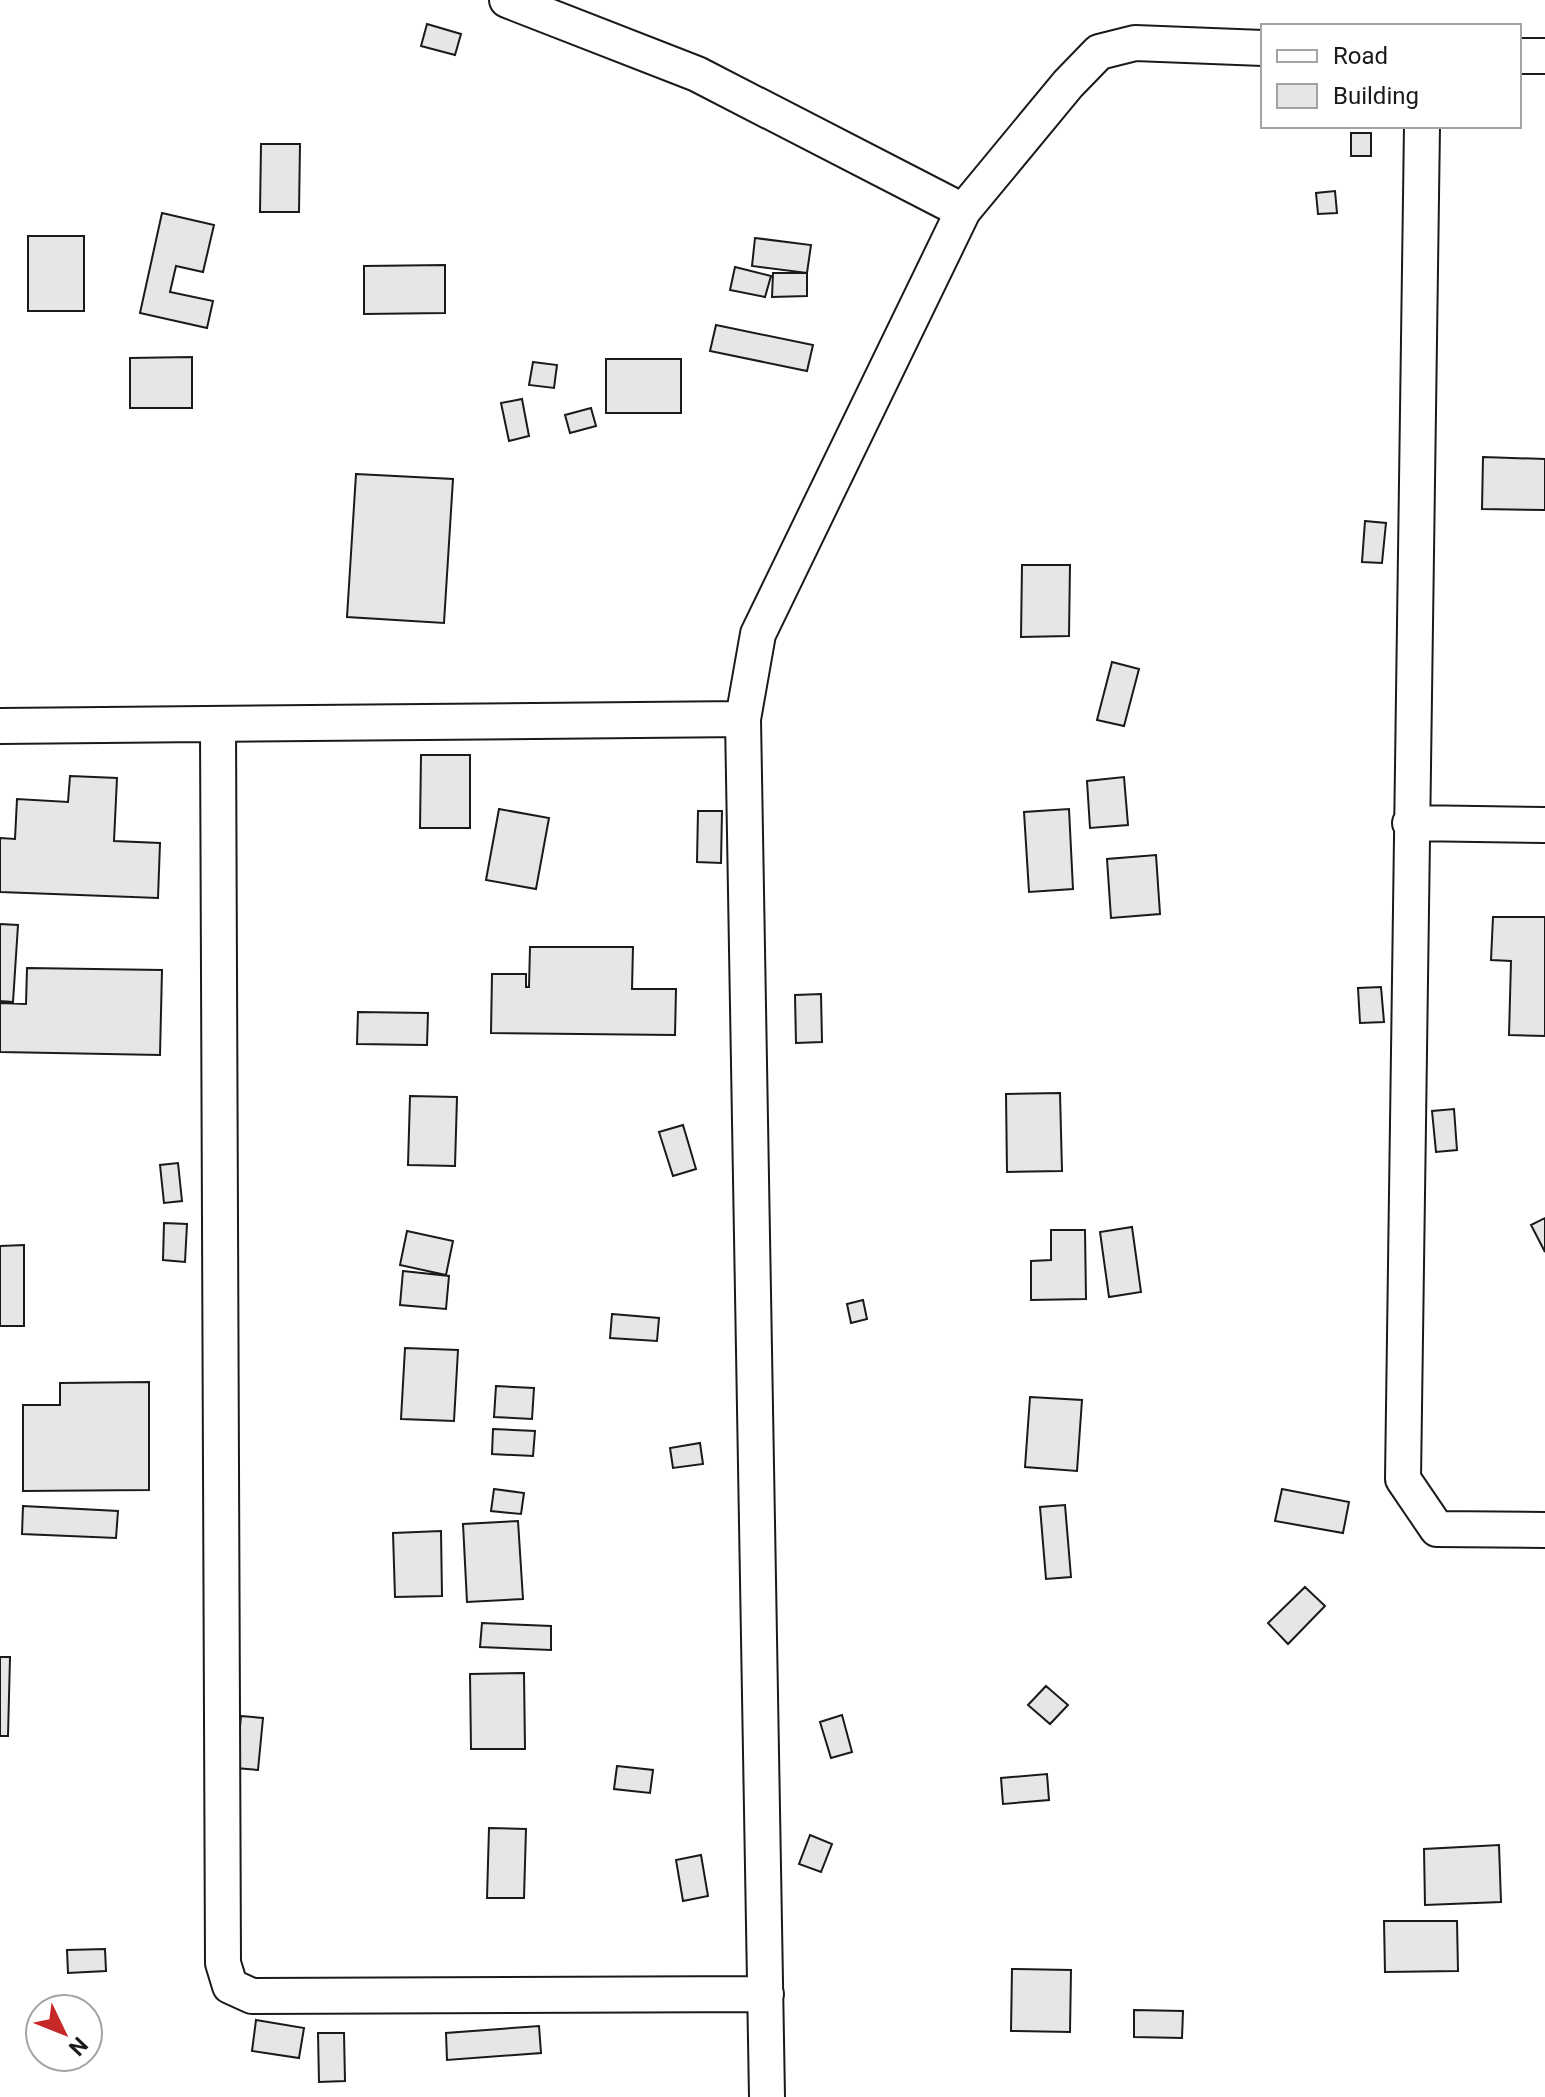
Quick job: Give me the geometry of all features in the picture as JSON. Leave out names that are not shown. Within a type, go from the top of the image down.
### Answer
[{"type":"street","points":[[507,0],[697,74],[963,211]]},
{"type":"street","points":[[767,2097],[743,719],[758,634],[963,211],[1068,84],[1099,52],[1135,43],[1261,48]]},
{"type":"street","points":[[1521,56],[1545,56]]},
{"type":"street","points":[[1422,128],[1403,1479],[1437,1529],[1545,1530]]},
{"type":"street","points":[[0,726],[743,719]]},
{"type":"street","points":[[218,726],[223,1963],[230,1986],[252,1996],[766,1994]]},
{"type":"street","points":[[1410,823],[1545,825]]},
{"type":"building","points":[[427,24],[461,34],[455,55],[421,46]]},
{"type":"building","points":[[1351,133],[1371,133],[1371,156],[1351,156]]},
{"type":"building","points":[[261,144],[300,144],[299,212],[260,212]]},
{"type":"building","points":[[1335,191],[1337,213],[1318,214],[1316,193]]},
{"type":"building","points":[[162,213],[214,225],[203,272],[176,266],[170,292],[213,301],[207,328],[140,313]]},
{"type":"building","points":[[28,236],[84,236],[84,311],[28,311]]},
{"type":"building","points":[[755,238],[811,245],[807,273],[752,266]]},
{"type":"building","points":[[445,265],[445,313],[364,314],[364,266]]},
{"type":"building","points":[[735,267],[771,276],[765,297],[730,290]]},
{"type":"building","points":[[773,273],[807,273],[807,296],[772,297]]},
{"type":"building","points":[[716,325],[813,345],[807,371],[710,351]]},
{"type":"building","points":[[192,357],[192,408],[130,408],[130,358]]},
{"type":"building","points":[[606,359],[681,359],[681,413],[606,413]]},
{"type":"building","points":[[533,362],[557,365],[554,388],[529,385]]},
{"type":"building","points":[[522,399],[529,436],[509,441],[501,403]]},
{"type":"building","points":[[591,408],[596,426],[570,433],[565,415]]},
{"type":"building","points":[[1483,457],[1545,459],[1545,510],[1482,509]]},
{"type":"building","points":[[356,474],[453,479],[444,623],[347,617]]},
{"type":"building","points":[[1365,521],[1386,523],[1382,563],[1362,562]]},
{"type":"building","points":[[1022,565],[1070,565],[1069,636],[1021,637]]},
{"type":"building","points":[[1112,662],[1139,669],[1124,726],[1097,720]]},
{"type":"building","points":[[421,755],[470,755],[470,828],[420,828]]},
{"type":"building","points":[[70,776],[117,778],[114,841],[160,843],[158,898],[0,892],[0,838],[15,839],[17,799],[68,802]]},
{"type":"building","points":[[1124,777],[1128,825],[1090,828],[1087,781]]},
{"type":"building","points":[[499,809],[549,818],[536,889],[486,880]]},
{"type":"building","points":[[1069,809],[1073,889],[1029,892],[1024,812]]},
{"type":"building","points":[[698,811],[722,811],[721,863],[697,862]]},
{"type":"building","points":[[1156,855],[1160,914],[1111,918],[1107,859]]},
{"type":"building","points":[[1493,917],[1545,917],[1545,1036],[1509,1035],[1511,961],[1491,960]]},
{"type":"building","points":[[0,924],[18,925],[13,1002],[0,1001]]},
{"type":"building","points":[[530,947],[633,947],[632,989],[676,989],[675,1035],[491,1033],[492,974],[526,974],[526,987],[529,987]]},
{"type":"building","points":[[27,968],[162,970],[160,1055],[0,1052],[0,1003],[26,1004]]},
{"type":"building","points":[[1381,987],[1384,1022],[1360,1023],[1358,988]]},
{"type":"building","points":[[821,994],[822,1042],[796,1043],[795,995]]},
{"type":"building","points":[[358,1012],[428,1013],[427,1045],[357,1044]]},
{"type":"building","points":[[1060,1093],[1062,1171],[1007,1172],[1006,1094]]},
{"type":"building","points":[[410,1096],[457,1097],[455,1166],[408,1165]]},
{"type":"building","points":[[1454,1109],[1457,1150],[1436,1152],[1432,1111]]},
{"type":"building","points":[[683,1125],[696,1169],[673,1176],[659,1132]]},
{"type":"building","points":[[178,1163],[182,1201],[164,1203],[160,1165]]},
{"type":"building","points":[[1545,1218],[1545,1252],[1531,1225]]},
{"type":"building","points":[[164,1223],[187,1224],[185,1262],[163,1260]]},
{"type":"building","points":[[1132,1227],[1141,1292],[1109,1297],[1100,1232]]},
{"type":"building","points":[[1051,1230],[1085,1230],[1086,1299],[1031,1300],[1031,1261],[1051,1260]]},
{"type":"building","points":[[407,1231],[453,1241],[446,1275],[400,1265]]},
{"type":"building","points":[[24,1245],[24,1326],[0,1326],[0,1246]]},
{"type":"building","points":[[403,1271],[449,1276],[446,1309],[400,1305]]},
{"type":"building","points":[[863,1300],[867,1319],[851,1323],[847,1304]]},
{"type":"building","points":[[612,1314],[659,1318],[657,1341],[610,1338]]},
{"type":"building","points":[[405,1348],[458,1350],[454,1421],[401,1419]]},
{"type":"building","points":[[149,1382],[149,1490],[23,1491],[23,1405],[60,1405],[60,1383]]},
{"type":"building","points":[[496,1386],[534,1388],[532,1419],[494,1417]]},
{"type":"building","points":[[1030,1397],[1082,1400],[1077,1471],[1025,1467]]},
{"type":"building","points":[[493,1429],[535,1431],[533,1456],[492,1454]]},
{"type":"building","points":[[700,1443],[703,1464],[673,1468],[670,1448]]},
{"type":"building","points":[[494,1489],[524,1493],[521,1514],[491,1511]]},
{"type":"building","points":[[1282,1489],[1349,1502],[1343,1533],[1275,1521]]},
{"type":"building","points":[[1065,1505],[1071,1577],[1046,1579],[1040,1507]]},
{"type":"building","points":[[23,1506],[118,1511],[116,1538],[22,1534]]},
{"type":"building","points":[[518,1521],[523,1599],[467,1602],[463,1524]]},
{"type":"building","points":[[441,1531],[442,1596],[395,1597],[393,1533]]},
{"type":"building","points":[[1305,1587],[1325,1606],[1288,1644],[1268,1623]]},
{"type":"building","points":[[482,1623],[551,1626],[551,1650],[480,1647]]},
{"type":"building","points":[[0,1657],[10,1657],[8,1736],[0,1736]]},
{"type":"building","points":[[524,1673],[525,1749],[471,1749],[470,1674]]},
{"type":"building","points":[[1046,1686],[1068,1705],[1050,1724],[1028,1705]]},
{"type":"building","points":[[842,1715],[852,1752],[831,1758],[820,1722]]},
{"type":"building","points":[[241,1716],[263,1718],[258,1770],[236,1768]]},
{"type":"building","points":[[617,1766],[653,1770],[650,1793],[614,1789]]},
{"type":"building","points":[[1047,1774],[1049,1800],[1003,1804],[1001,1778]]},
{"type":"building","points":[[489,1828],[526,1829],[524,1898],[487,1898]]},
{"type":"building","points":[[810,1835],[832,1844],[821,1872],[799,1864]]},
{"type":"building","points":[[1499,1845],[1501,1902],[1425,1905],[1424,1849]]},
{"type":"building","points":[[701,1855],[708,1896],[683,1901],[676,1860]]},
{"type":"building","points":[[1384,1921],[1457,1921],[1458,1971],[1385,1972]]},
{"type":"building","points":[[105,1949],[106,1971],[68,1973],[67,1950]]},
{"type":"building","points":[[1012,1969],[1071,1970],[1070,2032],[1011,2031]]},
{"type":"building","points":[[1134,2010],[1183,2011],[1182,2038],[1134,2037]]},
{"type":"building","points":[[256,2020],[304,2028],[299,2058],[252,2051]]},
{"type":"building","points":[[539,2026],[541,2053],[447,2060],[446,2033]]},
{"type":"building","points":[[318,2033],[344,2033],[345,2081],[319,2082]]}]
